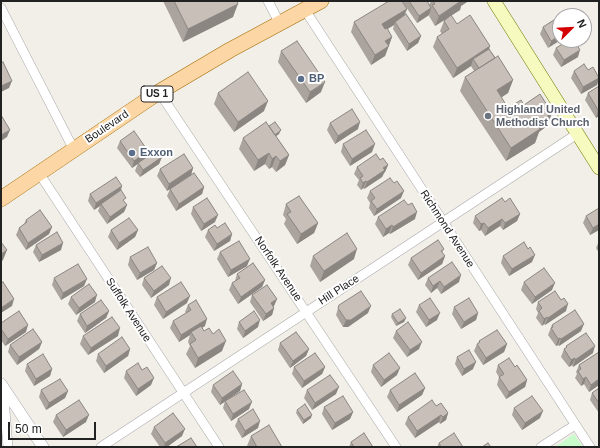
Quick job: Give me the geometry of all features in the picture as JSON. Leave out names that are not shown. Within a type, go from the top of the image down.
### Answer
[{"type":"main road","name":"Boulevard","points":[[1,199],[159,92],[230,50],[321,1]]},
{"type":"main road","points":[[494,1],[599,168]]},
{"type":"street","points":[[268,1],[280,24]]},
{"type":"street","points":[[1,8],[74,150]]},
{"type":"street","name":"Richmond Avenue","points":[[305,10],[590,447]]},
{"type":"street","name":"Norfolk Avenue","points":[[159,92],[396,447]]},
{"type":"street","name":"Hill Place","points":[[101,447],[248,352],[306,311],[577,134]]},
{"type":"street","name":"Suffolk Avenue","points":[[38,174],[219,447]]},
{"type":"street","points":[[2,385],[8,447]]},
{"type":"street","points":[[2,385],[43,447]]},
{"type":"street","points":[[541,447],[575,425]]},
{"type":"green space","points":[[574,434],[583,447],[555,447]]},
{"type":"building","points":[[174,1],[237,1],[238,4],[188,29]]},
{"type":"building","points":[[389,1],[402,1],[407,9],[382,24],[385,29],[387,28],[392,37],[385,41],[389,46],[375,55],[354,22]]},
{"type":"building","points":[[409,1],[427,1],[431,8],[419,16]]},
{"type":"building","points":[[433,1],[461,1],[439,16],[432,5],[435,4]]},
{"type":"building","points":[[406,14],[421,36],[409,44],[395,22]]},
{"type":"building","points":[[451,15],[457,24],[470,15],[490,46],[457,68],[437,37],[449,29],[444,21]]},
{"type":"building","points":[[552,21],[551,41],[543,27]]},
{"type":"building","points":[[297,41],[325,82],[310,92],[281,51]]},
{"type":"building","points":[[556,48],[579,48],[580,50],[564,60]]},
{"type":"building","points":[[489,49],[495,58],[479,68],[473,59]]},
{"type":"building","points":[[498,56],[513,80],[497,90],[508,108],[521,100],[524,105],[540,94],[552,113],[536,124],[540,129],[511,148],[465,77]]},
{"type":"building","points":[[3,62],[12,81],[1,86],[1,63]]},
{"type":"building","points":[[584,64],[588,70],[593,67],[599,78],[583,87],[574,71]]},
{"type":"building","points":[[248,72],[268,101],[238,122],[218,93]]},
{"type":"building","points":[[599,86],[599,110],[598,110],[588,93]]},
{"type":"building","points":[[352,109],[360,122],[338,136],[330,123]]},
{"type":"building","points":[[1,115],[10,130],[1,135]]},
{"type":"building","points":[[266,122],[289,155],[280,161],[276,156],[272,159],[269,153],[258,160],[243,138]]},
{"type":"building","points":[[275,122],[281,130],[275,135],[269,126]]},
{"type":"building","points":[[366,130],[375,144],[352,159],[343,144]]},
{"type":"building","points":[[134,131],[148,151],[134,161],[120,141]]},
{"type":"building","points":[[157,150],[162,157],[143,170],[138,163]]},
{"type":"building","points":[[184,154],[193,168],[169,184],[160,169]]},
{"type":"building","points":[[376,154],[380,160],[383,158],[388,165],[383,168],[385,170],[363,183],[360,178],[363,176],[357,167]]},
{"type":"building","points":[[194,173],[204,187],[179,204],[170,189]]},
{"type":"building","points":[[116,177],[122,186],[96,203],[90,194]]},
{"type":"building","points":[[390,178],[394,183],[397,181],[404,191],[377,209],[371,201],[375,198],[370,191]]},
{"type":"building","points":[[121,190],[126,198],[123,200],[127,205],[110,217],[101,204]]},
{"type":"building","points":[[299,196],[318,223],[301,234],[287,214],[291,212],[286,204]]},
{"type":"building","points":[[207,198],[218,215],[204,224],[193,207]]},
{"type":"building","points":[[502,198],[505,202],[510,198],[520,214],[505,223],[502,219],[488,228],[484,223],[481,224],[475,216]]},
{"type":"building","points":[[404,200],[408,205],[412,203],[417,212],[393,227],[392,225],[386,229],[378,217]]},
{"type":"building","points":[[599,208],[599,224],[593,228],[586,216]]},
{"type":"building","points":[[40,210],[52,227],[28,243],[19,228],[27,222],[26,220]]},
{"type":"building","points":[[129,218],[138,230],[119,243],[111,230]]},
{"type":"building","points":[[225,223],[232,234],[217,244],[208,230],[215,225],[217,228]]},
{"type":"building","points":[[57,232],[63,243],[42,255],[36,245]]},
{"type":"building","points":[[347,233],[357,249],[324,271],[313,256]]},
{"type":"building","points":[[438,240],[444,249],[441,251],[445,256],[421,273],[411,258]]},
{"type":"building","points":[[239,241],[250,259],[231,270],[220,252]]},
{"type":"building","points":[[1,242],[7,250],[1,254]]},
{"type":"building","points":[[524,242],[528,249],[530,247],[535,255],[512,269],[503,256]]},
{"type":"building","points":[[148,247],[157,263],[140,273],[130,257]]},
{"type":"building","points":[[452,262],[461,275],[444,287],[440,281],[433,286],[428,278]]},
{"type":"building","points":[[253,263],[265,280],[241,297],[232,283],[240,278],[237,274]]},
{"type":"building","points":[[78,264],[87,279],[63,293],[54,278]]},
{"type":"building","points":[[162,266],[171,278],[154,291],[144,278]]},
{"type":"building","points":[[544,268],[555,283],[535,297],[524,282]]},
{"type":"building","points":[[3,282],[14,299],[1,308],[1,283]]},
{"type":"building","points":[[181,282],[190,296],[166,312],[157,297]]},
{"type":"building","points":[[89,284],[97,295],[79,308],[71,297]]},
{"type":"building","points":[[267,285],[277,299],[271,303],[274,308],[266,314],[252,295]]},
{"type":"building","points":[[361,291],[371,306],[351,320],[346,320],[338,308],[339,305]]},
{"type":"building","points":[[555,291],[561,300],[564,298],[568,304],[548,318],[547,317],[544,319],[539,311],[542,308],[538,302]]},
{"type":"building","points":[[430,298],[440,313],[429,320],[419,305]]},
{"type":"building","points":[[469,298],[478,313],[464,322],[454,307]]},
{"type":"building","points":[[101,300],[109,311],[87,326],[80,314]]},
{"type":"building","points":[[196,300],[207,319],[181,335],[173,321],[191,310],[188,305]]},
{"type":"building","points":[[400,309],[406,318],[398,323],[392,314]]},
{"type":"building","points":[[575,310],[584,324],[561,339],[558,339],[551,328],[553,327],[552,325]]},
{"type":"building","points":[[19,311],[28,325],[8,339],[1,329],[1,323]]},
{"type":"building","points":[[254,311],[260,320],[245,331],[239,322]]},
{"type":"building","points":[[112,317],[120,328],[91,348],[83,336]]},
{"type":"building","points":[[408,322],[422,342],[410,350],[396,331]]},
{"type":"building","points":[[201,326],[204,331],[209,328],[213,334],[219,329],[226,341],[198,358],[190,344],[196,340],[191,332]]},
{"type":"building","points":[[33,329],[42,342],[19,357],[10,345]]},
{"type":"building","points":[[497,330],[507,344],[486,358],[477,344],[480,342],[479,341]]},
{"type":"building","points":[[296,332],[309,349],[293,361],[280,343]]},
{"type":"building","points":[[586,333],[595,346],[575,360],[575,358],[571,360],[564,349],[567,347],[566,346]]},
{"type":"building","points":[[122,337],[130,349],[106,366],[98,354]]},
{"type":"building","points":[[469,350],[476,362],[464,369],[457,357]]},
{"type":"building","points":[[599,352],[599,379],[591,385],[586,377],[583,379],[578,371],[581,369],[579,365]]},
{"type":"building","points":[[315,353],[325,367],[304,381],[294,367]]},
{"type":"building","points":[[389,353],[400,368],[384,380],[373,365]]},
{"type":"building","points":[[43,354],[52,369],[36,379],[27,364]]},
{"type":"building","points":[[509,358],[515,367],[517,365],[527,380],[509,392],[499,377],[504,374],[498,365]]},
{"type":"building","points":[[138,363],[142,370],[147,367],[154,378],[138,389],[126,371]]},
{"type":"building","points":[[233,371],[242,384],[222,398],[213,385]]},
{"type":"building","points":[[415,373],[425,388],[399,405],[390,390]]},
{"type":"building","points":[[330,375],[339,387],[315,403],[307,390]]},
{"type":"building","points":[[60,379],[68,391],[49,403],[41,390]]},
{"type":"building","points":[[599,388],[599,403],[592,393]]},
{"type":"building","points":[[244,390],[252,402],[233,414],[225,401]]},
{"type":"building","points":[[343,396],[353,412],[335,423],[324,407]]},
{"type":"building","points":[[532,396],[543,411],[525,423],[514,408]]},
{"type":"building","points":[[79,400],[89,415],[66,430],[56,415]]},
{"type":"building","points":[[432,400],[436,406],[441,403],[448,413],[443,417],[441,415],[417,431],[408,417]]},
{"type":"building","points":[[305,404],[312,415],[304,420],[297,410]]},
{"type":"building","points":[[253,409],[260,421],[245,431],[238,419]]},
{"type":"building","points":[[173,413],[185,429],[165,443],[154,427]]},
{"type":"building","points":[[269,425],[282,447],[257,447],[251,436]]},
{"type":"building","points":[[364,433],[373,447],[354,447],[351,442]]},
{"type":"building","points":[[454,433],[463,447],[441,447],[439,443]]},
{"type":"building","points":[[191,438],[197,447],[176,447]]},
{"type":"building","points":[[488,443],[491,447],[482,447]]},
{"type":"place","name":"BP","points":[[301,79]]},
{"type":"place","name":"Highland United Methodist Church","points":[[488,116]]},
{"type":"place","name":"Exxon","points":[[132,153]]}]
